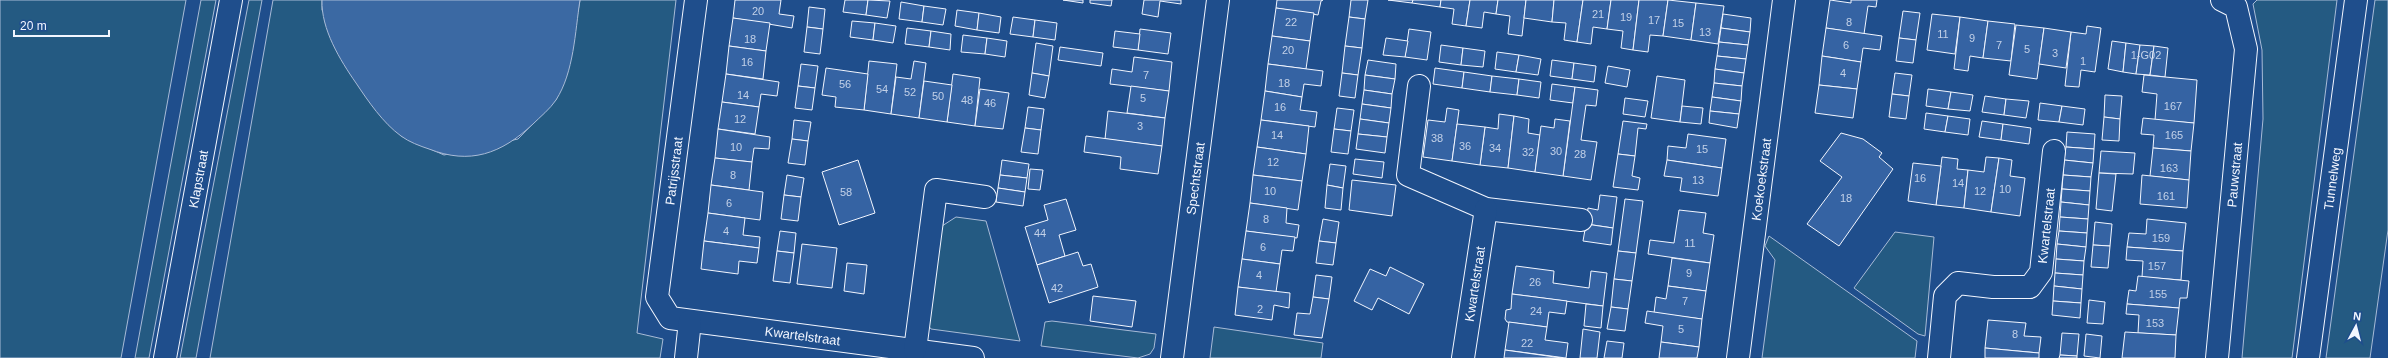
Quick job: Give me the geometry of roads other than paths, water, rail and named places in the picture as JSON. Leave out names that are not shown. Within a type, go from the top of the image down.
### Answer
[{"type":"street","name":"Klapstraat","points":[[165,358],[231,0]]},
{"type":"street","name":"Patrijsstraat","points":[[690,321],[670,318],[657,297],[696,0]]},
{"type":"street","name":"Spechtstraat","points":[[1172,358],[1218,0]]},
{"type":"street","name":"Koekoekstraat","points":[[1738,358],[1784,0]]},
{"type":"street","name":"Pauwstraat","points":[[2217,358],[2246,48],[2236,7],[2222,0]]},
{"type":"street","name":"Tunnelweg","points":[[2308,358],[2356,0]]},
{"type":"street","points":[[1419,86],[1408,175],[1486,209],[1581,220]]},
{"type":"street","name":"Kwartelstraat","points":[[1939,358],[1945,296],[1958,283],[1993,287],[2030,287],[2041,272],[2054,151]]},
{"type":"street","points":[[915,350],[936,190],[985,197]]},
{"type":"street","name":"Kwartelstraat","points":[[1462,358],[1486,209]]},
{"type":"street","name":"Kwartelstraat","points":[[690,321],[973,358]]},
{"type":"street","points":[[686,358],[690,321]]}]
